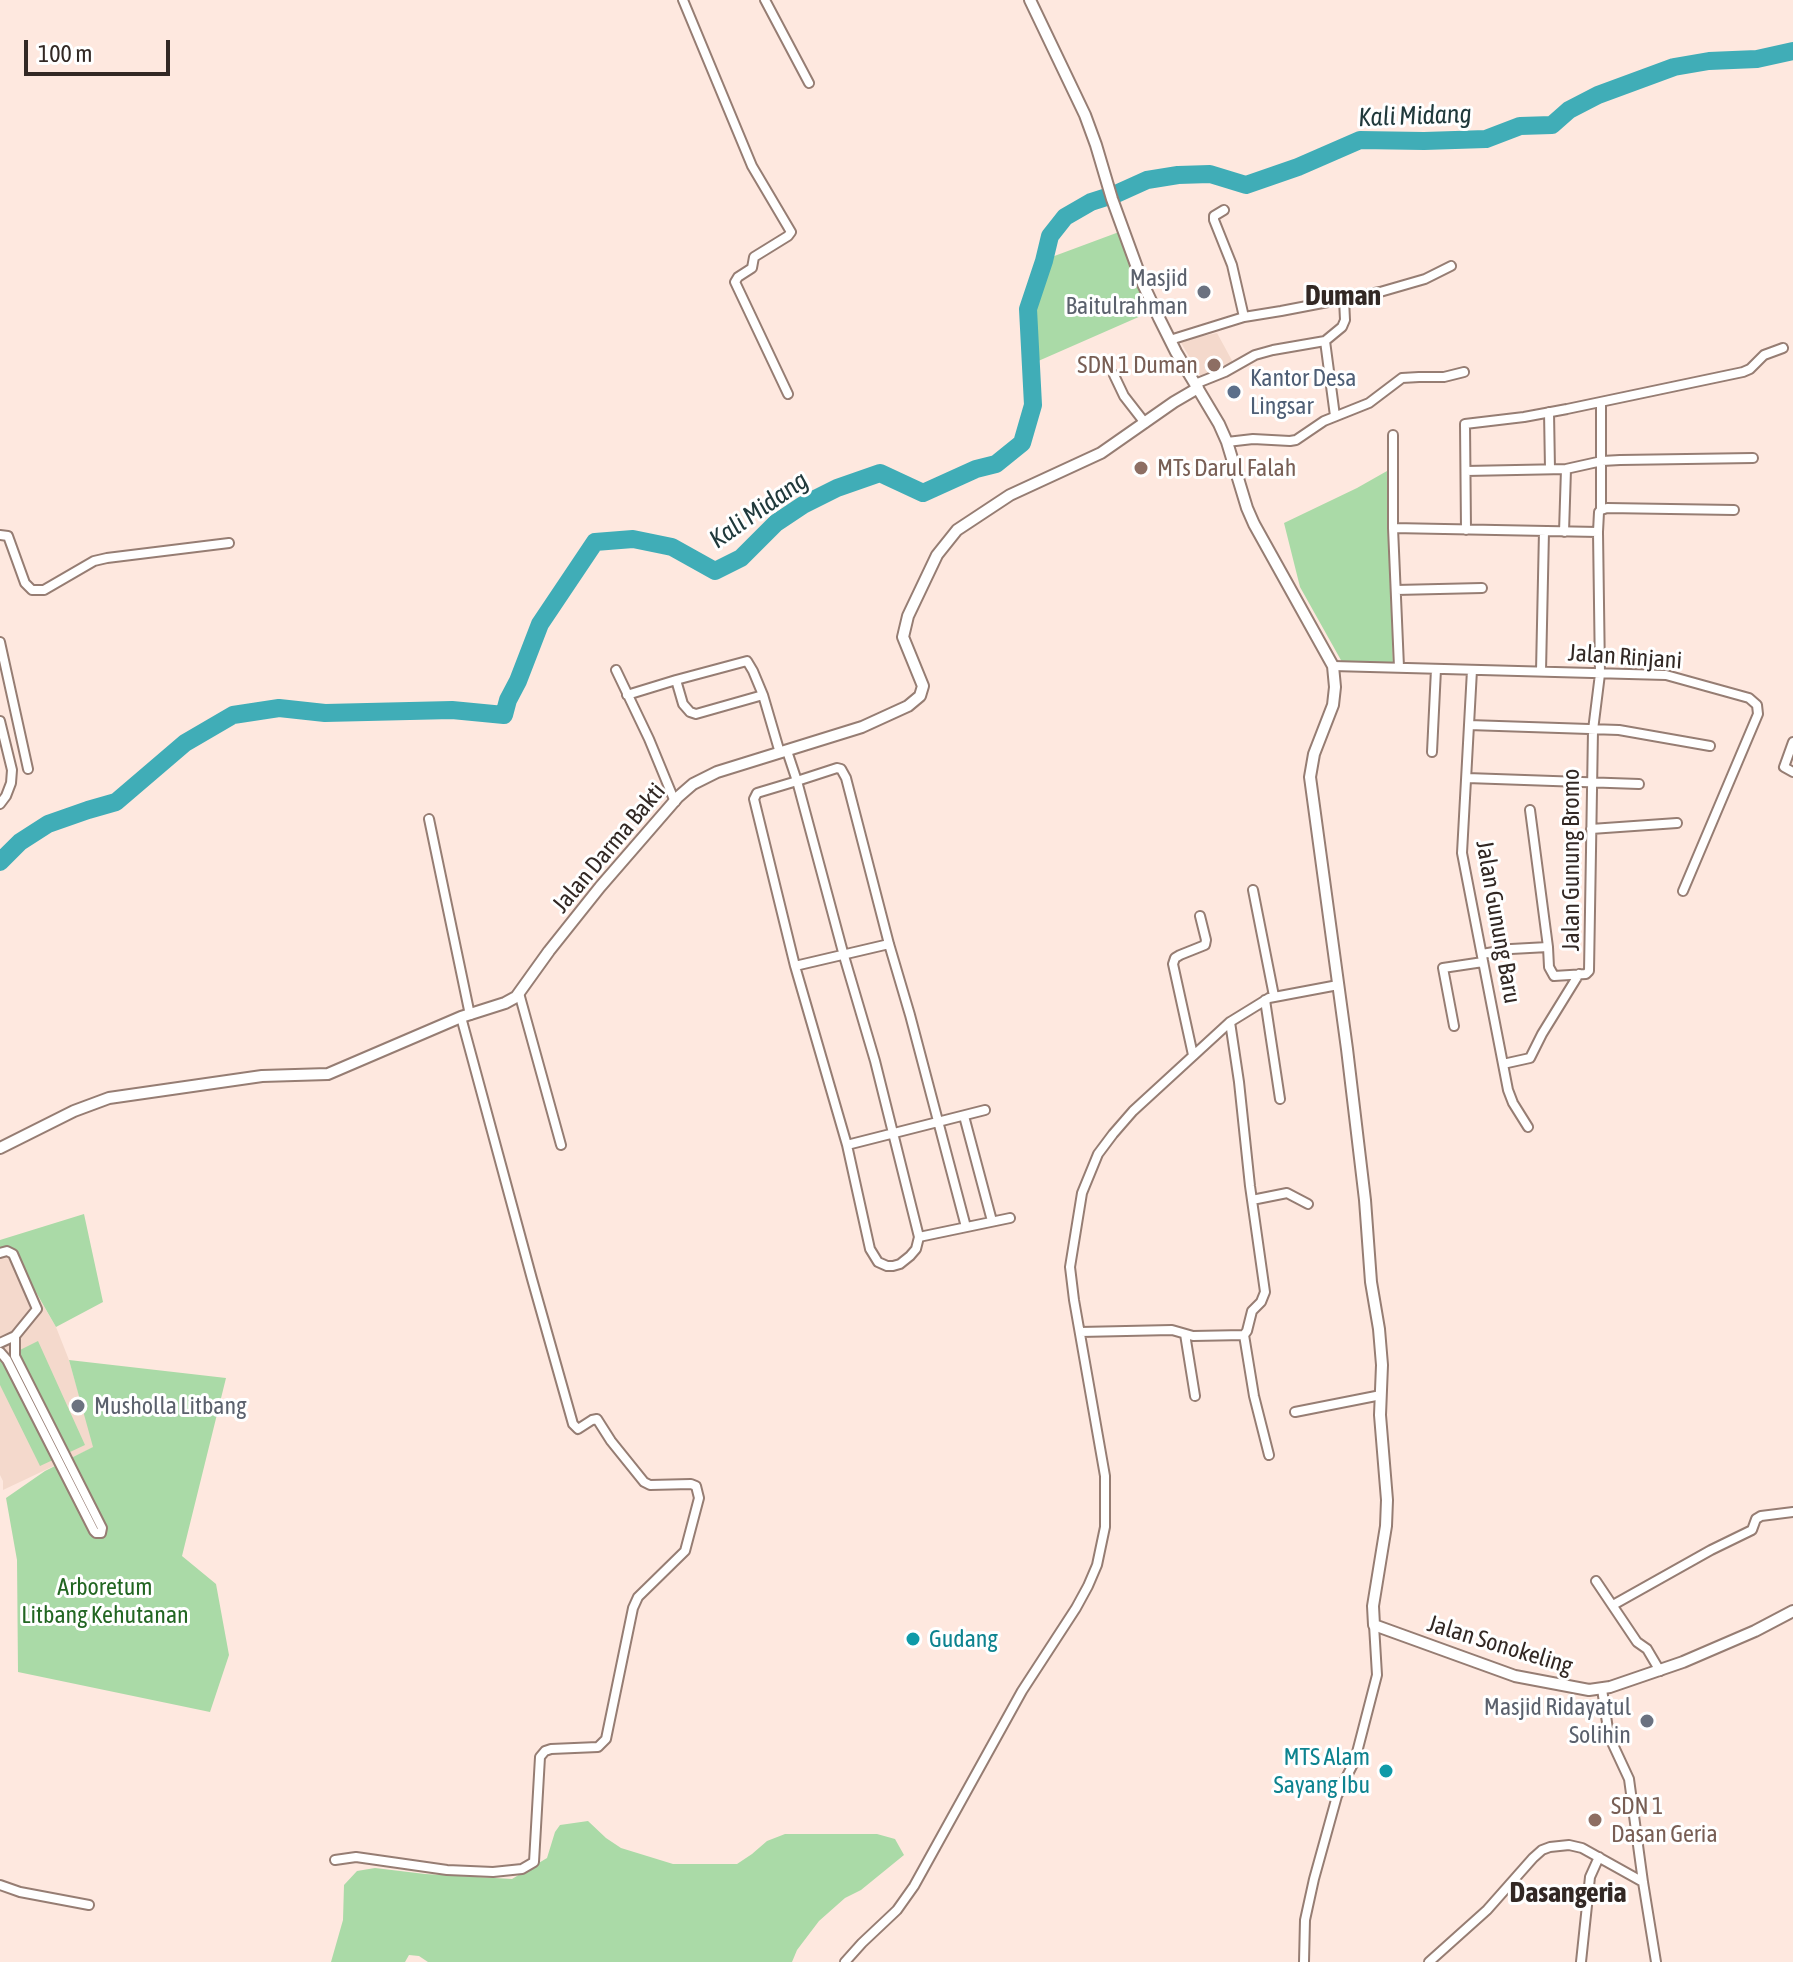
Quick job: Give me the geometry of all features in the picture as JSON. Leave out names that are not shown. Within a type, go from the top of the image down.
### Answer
[{"type":"street","points":[[683,0],[752,166],[791,232],[754,257],[752,268],[735,280],[788,394]]},
{"type":"street","points":[[765,0],[809,83]]},
{"type":"street","points":[[1030,0],[1085,115],[1143,284],[1170,340],[1219,424],[1247,508],[1333,666],[1335,696],[1314,754],[1310,777],[1365,1200],[1371,1282],[1382,1365],[1380,1415],[1387,1500],[1386,1526],[1374,1595],[1377,1675],[1355,1760],[1337,1796],[1314,1879],[1305,1920],[1304,1962]]},
{"type":"street","points":[[1224,210],[1213,219],[1232,265],[1244,317]]},
{"type":"street","points":[[1170,340],[1244,317],[1380,292],[1425,279],[1451,266]]},
{"type":"street","points":[[1335,416],[1325,341],[1342,327],[1346,312],[1344,299]]},
{"type":"street","name":"Jalan Darma Bakti","points":[[0,1148],[74,1111],[109,1098],[262,1076],[328,1074],[516,997],[600,887],[688,787],[708,775],[877,721],[908,706],[920,696],[923,686],[903,637],[908,616],[937,555],[963,525],[1004,499],[1101,453],[1197,386],[1255,355],[1325,341]]},
{"type":"street","points":[[1466,530],[1465,424],[1601,403],[1748,370],[1764,355],[1783,348]]},
{"type":"street","points":[[1227,442],[1296,440],[1335,416],[1369,403],[1402,378],[1444,377],[1464,372]]},
{"type":"street","points":[[1114,375],[1124,396],[1145,423]]},
{"type":"street","name":"Jalan Gunung Bromo","points":[[1548,947],[1549,967],[1554,976],[1586,974],[1590,969],[1591,783],[1600,674],[1598,532],[1601,510],[1601,403]]},
{"type":"street","points":[[1549,412],[1550,469]]},
{"type":"street","points":[[1393,435],[1393,528],[1399,667]]},
{"type":"street","points":[[1466,471],[1566,469],[1602,461],[1753,458]]},
{"type":"street","points":[[1564,532],[1566,469]]},
{"type":"street","points":[[1601,510],[1734,510]]},
{"type":"street","points":[[1393,528],[1598,532]]},
{"type":"street","points":[[1541,671],[1544,531]]},
{"type":"street","points":[[0,535],[8,536],[25,583],[32,590],[44,590],[94,561],[229,543]]},
{"type":"street","points":[[1396,590],[1482,588]]},
{"type":"street","points":[[0,642],[28,769]]},
{"type":"street","points":[[627,695],[747,661],[753,671],[797,781],[875,1061],[919,1237],[916,1249],[910,1256],[900,1264],[887,1266],[874,1257],[867,1240],[847,1145],[795,966],[754,799],[757,793],[797,781],[837,768],[844,772],[966,1227]]},
{"type":"street","name":"Jalan Rinjani","points":[[1333,666],[1666,675],[1749,698],[1757,705],[1758,714],[1683,891]]},
{"type":"street","points":[[1432,752],[1436,669]]},
{"type":"street","points":[[616,670],[675,802]]},
{"type":"street","name":"Jalan Gunung Baru","points":[[1472,670],[1462,853],[1510,1096],[1528,1127]]},
{"type":"street","points":[[676,680],[686,709],[696,714],[763,695]]},
{"type":"street","points":[[0,721],[12,775],[6,796],[0,804]]},
{"type":"street","points":[[1469,725],[1619,730],[1710,746]]},
{"type":"street","points":[[2,740],[20,737]]},
{"type":"street","points":[[1793,742],[1784,767],[1793,772]]},
{"type":"street","points":[[1467,778],[1639,784]]},
{"type":"street","points":[[1454,1026],[1443,968],[1511,949],[1548,947],[1530,810]]},
{"type":"street","points":[[335,1860],[356,1857],[447,1870],[493,1872],[522,1869],[534,1862],[540,1757],[551,1749],[598,1747],[606,1739],[633,1608],[638,1597],[685,1551],[699,1498],[696,1486],[691,1484],[650,1485],[644,1482],[597,1419],[578,1429],[573,1424],[532,1279],[466,1016],[429,819]]},
{"type":"street","points":[[1591,829],[1677,823]]},
{"type":"street","points":[[1253,890],[1270,998],[1280,1099]]},
{"type":"street","points":[[1193,1055],[1173,964],[1180,955],[1205,945],[1200,916]]},
{"type":"street","points":[[795,966],[889,944]]},
{"type":"street","points":[[1503,1064],[1530,1058],[1579,974]]},
{"type":"street","points":[[845,1962],[897,1910],[914,1886],[1022,1691],[1076,1608],[1097,1565],[1105,1527],[1105,1476],[1070,1267],[1079,1209],[1098,1154],[1133,1111],[1230,1022],[1270,998],[1338,985]]},
{"type":"street","points":[[519,993],[561,1145]]},
{"type":"street","points":[[1230,1022],[1265,1292],[1252,1311],[1244,1335],[1254,1396],[1269,1455]]},
{"type":"street","points":[[847,1145],[985,1110]]},
{"type":"street","points":[[964,1116],[992,1221]]},
{"type":"street","points":[[1252,1200],[1287,1193],[1308,1204]]},
{"type":"street","points":[[919,1237],[1010,1218]]},
{"type":"street","points":[[0,1253],[7,1251],[13,1254],[37,1309],[15,1336],[7,1356],[102,1528],[101,1533],[94,1531],[63,1460]]},
{"type":"street","points":[[1080,1332],[1172,1330],[1193,1336],[1244,1335]]},
{"type":"street","points":[[1185,1334],[1195,1396]]},
{"type":"street","points":[[0,1343],[15,1336]]},
{"type":"street","points":[[1295,1412],[1381,1395]]},
{"type":"street","points":[[1613,1605],[1752,1530],[1761,1516],[1793,1512]]},
{"type":"street","points":[[1596,1581],[1660,1671]]},
{"type":"street","name":"Jalan Sonokeling","points":[[1377,1627],[1515,1676],[1583,1690],[1602,1689],[1660,1671],[1744,1636],[1793,1611]]},
{"type":"street","points":[[1602,1689],[1609,1736],[1632,1791],[1638,1879],[1656,1962]]},
{"type":"street","points":[[1429,1962],[1487,1910],[1542,1850],[1569,1845],[1582,1848],[1638,1879]]},
{"type":"street","points":[[1581,1962],[1589,1883],[1603,1859]]},
{"type":"street","points":[[0,1885],[20,1892],[89,1905]]},
{"type":"shaded area","points":[[1217,333],[1235,366],[1201,377],[1180,341]]},
{"type":"shaded area","points":[[13,1254],[56,1327],[69,1360],[94,1447],[3,1490],[0,1475],[0,1258]]},
{"type":"green space","points":[[1119,232],[1150,312],[1036,362],[1032,308],[1049,258]]},
{"type":"green space","points":[[1387,471],[1393,666],[1342,662],[1300,587],[1284,523]]},
{"type":"green space","points":[[84,1214],[103,1302],[56,1327],[10,1247],[10,1251],[0,1255],[0,1240]]},
{"type":"green space","points":[[38,1341],[85,1445],[40,1466],[0,1385],[0,1360]]},
{"type":"green space","name":"Arboretum Litbang Kehutanan","points":[[69,1360],[226,1378],[182,1556],[216,1584],[229,1655],[210,1712],[18,1672],[17,1560],[6,1498],[45,1471],[93,1447]]},
{"type":"green space","points":[[588,1821],[621,1848],[673,1864],[737,1864],[767,1841],[785,1834],[877,1834],[895,1839],[904,1855],[819,1921],[797,1950],[792,1962],[428,1962],[419,1956],[409,1955],[405,1962],[331,1962],[343,1920],[344,1885],[357,1871],[375,1868],[512,1879],[547,1858],[560,1825]]},
{"type":"waterway","name":"Kali Midang","points":[[0,862],[20,842],[48,824],[116,802],[185,743],[233,715],[279,708],[325,713],[452,710],[504,715],[540,624],[595,542],[633,539],[672,547],[715,571],[741,558],[776,523],[837,488],[880,473],[923,493],[976,469],[996,464],[1022,443],[1033,405],[1028,309],[1050,236],[1065,217],[1091,202],[1147,180],[1178,175],[1210,174],[1246,185],[1360,140],[1486,139],[1520,126],[1552,125],[1569,110],[1598,95],[1674,67],[1709,61],[1757,59],[1793,51]]},
{"type":"place","name":"Masjid Baitulrahman","points":[[1204,292]]},
{"type":"place","name":"SDN 1 Duman","points":[[1214,365]]},
{"type":"place","name":"Kantor Desa Lingsar","points":[[1234,392]]},
{"type":"place","name":"MTs Darul Falah","points":[[1141,468]]},
{"type":"place","name":"Musholla Litbang","points":[[78,1406]]},
{"type":"place","name":"Gudang","points":[[913,1639]]},
{"type":"place","name":"Masjid Ridayatul Solihin","points":[[1647,1721]]},
{"type":"place","name":"MTS Alam Sayang Ibu","points":[[1386,1771]]},
{"type":"place","name":"SDN 1 Dasan Geria","points":[[1595,1820]]},
{"type":"district","name":"Duman","points":[[1343,296]]},
{"type":"district","name":"Dasangeria","points":[[1568,1893]]}]
